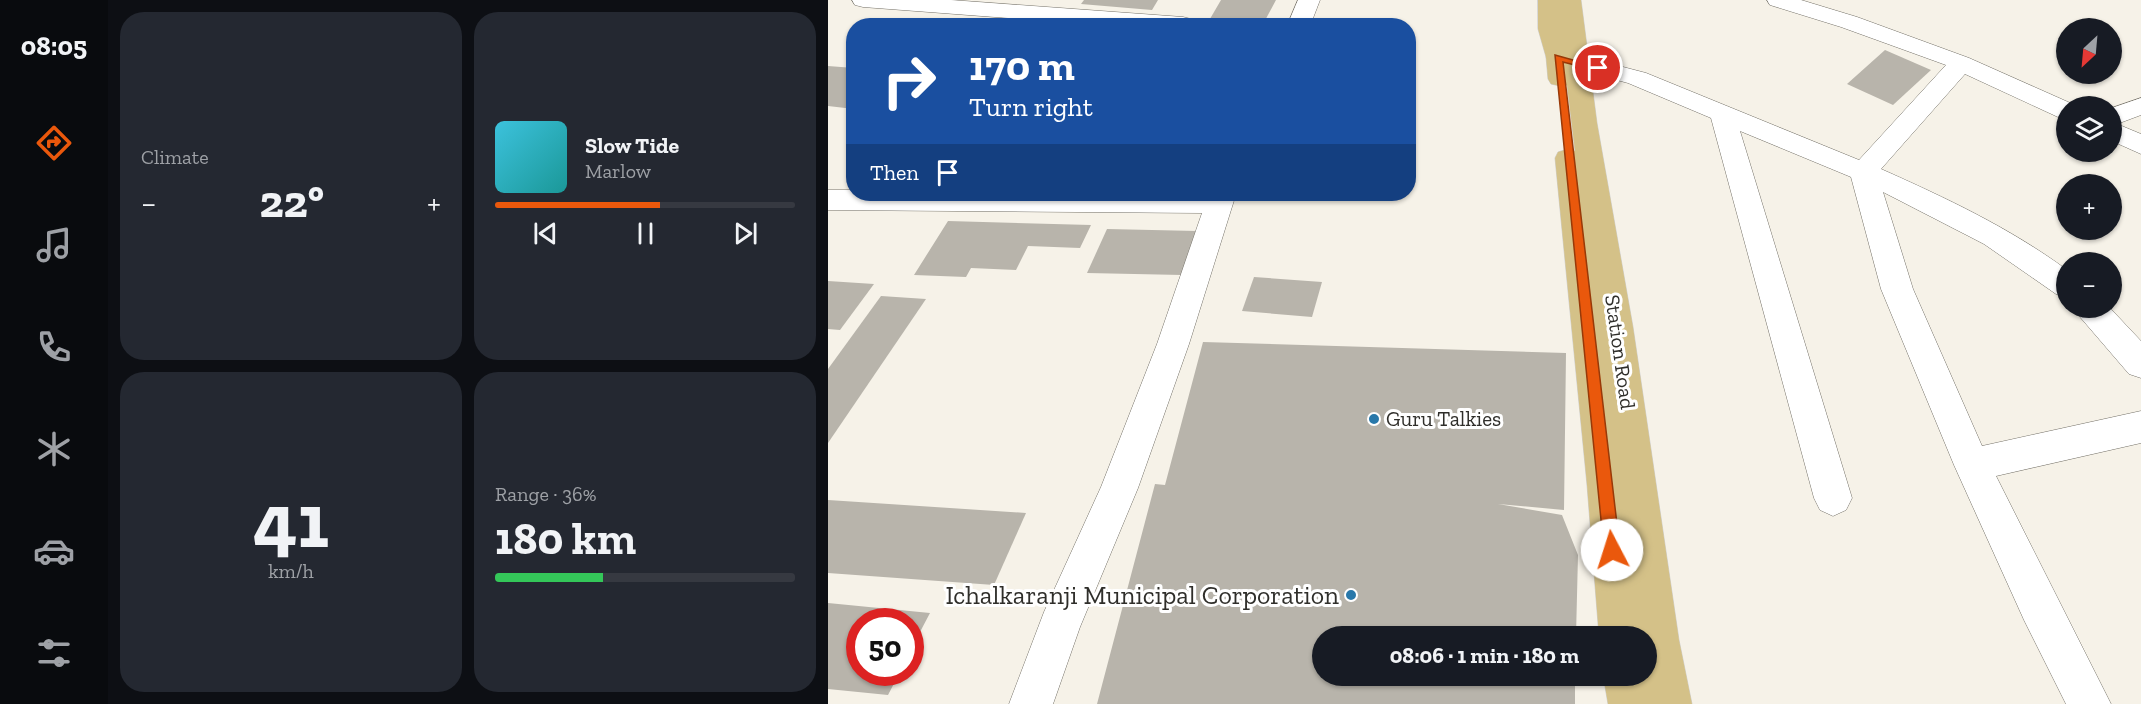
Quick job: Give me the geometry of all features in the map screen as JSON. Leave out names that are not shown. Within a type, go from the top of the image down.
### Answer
[{"type":"main road","name":"Station Road","points":[[1549,0],[1549,29],[1568,60],[1584,123],[1617,327],[1657,629],[1670,704]]},
{"type":"main road","name":"Station Road","points":[[1570,0],[1568,60],[1619,626]]},
{"type":"main road","points":[[1627,686],[1630,704]]},
{"type":"street","points":[[863,0],[1038,18]]},
{"type":"street","points":[[1302,18],[1310,0]]},
{"type":"street","points":[[1778,0],[1849,22],[1961,63],[2056,106]]},
{"type":"street","points":[[1849,22],[1857,0]]},
{"type":"street","points":[[1568,60],[1637,78],[1863,172],[1982,228],[2038,263],[2056,277]]},
{"type":"street","points":[[1863,172],[1961,63]]},
{"type":"street","points":[[2122,113],[2141,106]]},
{"type":"street","points":[[1722,113],[1833,498]]},
{"type":"street","points":[[2122,136],[2141,145]]},
{"type":"street","points":[[1863,172],[1897,289],[1972,465],[2038,606],[2089,704]]},
{"type":"street","points":[[828,200],[846,200]]},
{"type":"street","points":[[1031,704],[1059,627],[1119,488],[1173,344],[1219,201]]},
{"type":"street","points":[[2100,318],[2141,364]]},
{"type":"street","points":[[1972,465],[2141,427]]},
{"type":"building","points":[[1084,0],[1158,0],[1152,10],[1081,4]]},
{"type":"building","points":[[1221,0],[1276,0],[1266,18],[1210,18]]},
{"type":"building","points":[[1885,50],[1931,70],[1893,105],[1847,84]]},
{"type":"building","points":[[828,66],[846,67],[846,108],[828,106]]},
{"type":"building","points":[[948,221],[1091,225],[1080,248],[1028,246],[1016,270],[971,268],[966,277],[914,275]]},
{"type":"building","points":[[1107,229],[1197,231],[1182,275],[1087,273]]},
{"type":"building","points":[[1254,277],[1322,282],[1312,317],[1242,311]]},
{"type":"building","points":[[828,281],[874,284],[840,330],[828,329]]},
{"type":"building","points":[[881,296],[926,299],[828,443],[828,369]]},
{"type":"building","points":[[1203,342],[1566,353],[1564,510],[1498,504],[1562,515],[1578,555],[1576,626],[1312,626],[1312,686],[1575,686],[1575,704],[1097,704],[1155,484],[1165,485]]},
{"type":"building","points":[[828,500],[1026,513],[994,585],[828,573]]},
{"type":"building","points":[[828,603],[879,608],[846,608],[846,686],[893,686],[888,695],[828,689]]},
{"type":"building","points":[[924,612],[930,613],[924,624]]},
{"type":"place","name":"Guru Talkies","points":[[1374,419]]},
{"type":"place","name":"Ichalkaranji Municipal Corporation","points":[[1351,595]]},
{"type":"route","points":[[1598,68],[1558,57],[1612,550]]}]
